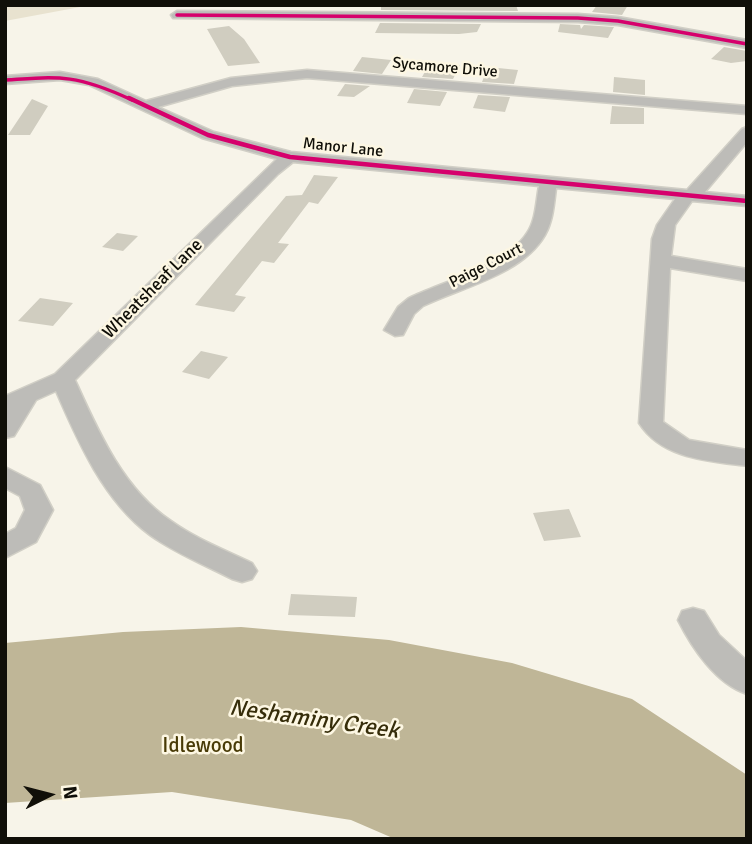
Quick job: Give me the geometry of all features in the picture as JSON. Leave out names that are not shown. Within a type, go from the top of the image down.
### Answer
[{"type":"street","points":[[177,15],[578,18],[618,21],[747,44]]},
{"type":"street","name":"Sycamore Drive","points":[[144,106],[231,82],[307,74],[747,110]]},
{"type":"street","name":"Manor Lane","points":[[5,80],[46,76],[83,79],[216,138],[290,157],[747,201]]},
{"type":"street","points":[[747,132],[690,195],[663,228],[659,239],[661,260],[651,424],[656,434],[678,444],[747,458]]},
{"type":"street","name":"Wheatsheaf Lane","points":[[5,405],[62,379],[272,170],[290,157]]},
{"type":"street","name":"Paige Court","points":[[395,330],[405,312],[416,302],[510,257],[530,242],[540,225],[548,183]]},
{"type":"street","points":[[661,260],[747,275]]},
{"type":"street","points":[[62,379],[88,437],[130,497],[158,527],[242,570]]},
{"type":"street","points":[[5,430],[28,394]]},
{"type":"street","points":[[5,476],[31,491],[38,510],[26,535],[5,548]]},
{"type":"street","points":[[693,620],[708,644],[747,681]]},
{"type":"shaded area","points":[[5,5],[91,5],[5,21]]},
{"type":"water","name":"Idlewood","points":[[241,627],[389,640],[512,663],[632,699],[747,775],[747,839],[395,839],[351,820],[172,792],[5,803],[5,643],[123,632]]},
{"type":"building","points":[[381,5],[516,5],[518,11],[381,10]]},
{"type":"building","points":[[597,5],[628,5],[622,15],[592,12]]},
{"type":"building","points":[[380,23],[481,24],[477,32],[459,34],[375,33]]},
{"type":"building","points":[[560,24],[580,25],[581,29],[584,25],[614,27],[608,38],[558,32]]},
{"type":"building","points":[[229,26],[244,39],[260,63],[228,66],[207,29]]},
{"type":"building","points":[[724,47],[747,51],[747,61],[731,63],[711,59]]},
{"type":"building","points":[[362,57],[391,60],[382,74],[353,71]]},
{"type":"building","points":[[430,63],[460,65],[453,79],[422,77]]},
{"type":"building","points":[[488,67],[518,70],[514,84],[482,82]]},
{"type":"building","points":[[614,77],[645,80],[645,95],[613,92]]},
{"type":"building","points":[[345,84],[370,86],[354,97],[337,96]]},
{"type":"building","points":[[414,89],[447,92],[440,106],[407,103]]},
{"type":"building","points":[[478,95],[510,97],[505,112],[473,108]]},
{"type":"building","points":[[32,99],[48,106],[30,135],[8,135]]},
{"type":"building","points":[[612,106],[644,108],[644,124],[610,124]]},
{"type":"building","points":[[314,175],[338,177],[318,204],[309,202],[278,243],[289,244],[274,263],[262,261],[235,295],[246,297],[234,312],[195,305],[286,196],[302,195]]},
{"type":"building","points":[[117,233],[138,236],[123,251],[102,247]]},
{"type":"building","points":[[40,298],[73,303],[53,326],[18,321]]},
{"type":"building","points":[[201,351],[228,357],[209,379],[182,372]]},
{"type":"building","points":[[569,509],[581,537],[544,541],[533,513]]},
{"type":"building","points":[[291,594],[357,597],[355,617],[288,615]]},
{"type":"cycle path","points":[[177,15],[578,18],[618,21],[747,44]]},
{"type":"cycle path","points":[[5,80],[60,76],[93,82],[208,135],[290,157],[747,201]]},
{"type":"water label","name":"Neshaminy Creek","points":[[314,720]]}]
